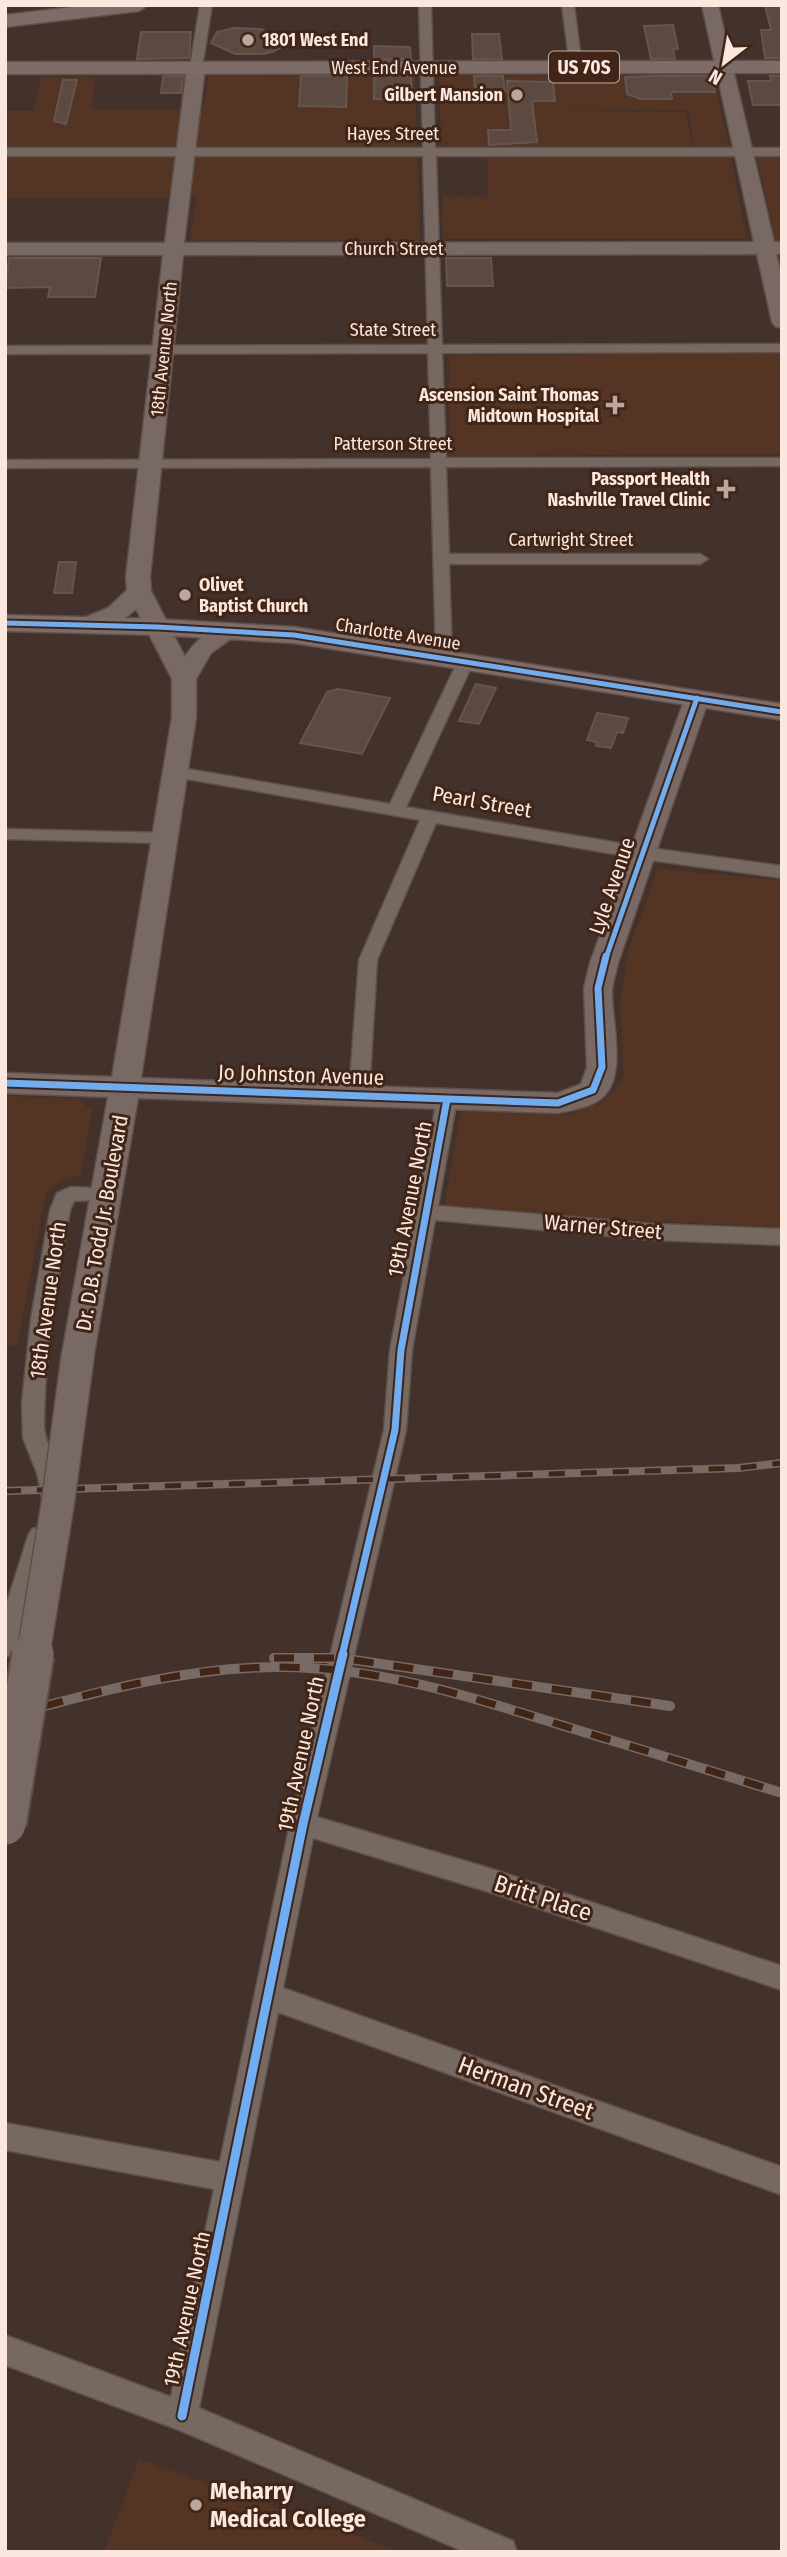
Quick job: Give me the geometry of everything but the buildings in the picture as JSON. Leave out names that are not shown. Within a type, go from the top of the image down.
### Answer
[{"type":"main road","points":[[5,21],[139,5]]},
{"type":"main road","points":[[710,5],[744,151],[773,248],[782,322]]},
{"type":"main road","name":"West End Avenue","points":[[5,68],[782,67]]},
{"type":"main road","name":"18th Avenue North","points":[[139,591],[174,249],[197,68]]},
{"type":"main road","name":"Church Street","points":[[5,249],[773,248]]},
{"type":"main road","points":[[88,625],[107,620],[139,591],[158,627]]},
{"type":"main road","name":"Charlotte Avenue","points":[[5,623],[158,627],[324,639],[782,712]]},
{"type":"main road","name":"Dr. D.B. Todd Jr. Boulevard","points":[[5,1824],[58,1502],[78,1354],[127,1087],[140,986],[184,717],[184,679],[158,627]]},
{"type":"main road","points":[[184,679],[202,648],[231,631]]},
{"type":"main road","name":"Lyle Avenue","points":[[593,1090],[602,1067],[598,988],[604,963],[697,698]]},
{"type":"main road","name":"Jo Johnston Avenue","points":[[5,1083],[558,1103],[593,1090]]},
{"type":"street","points":[[197,68],[206,5]]},
{"type":"street","points":[[396,810],[455,659],[442,559],[425,5]]},
{"type":"street","points":[[568,5],[576,67]]},
{"type":"street","name":"Hayes Street","points":[[5,152],[782,152]]},
{"type":"street","name":"State Street","points":[[5,350],[782,348]]},
{"type":"street","name":"Patterson Street","points":[[5,464],[782,462]]},
{"type":"street","name":"Cartwright Street","points":[[442,559],[700,559]]},
{"type":"street","name":"Pearl Street","points":[[176,772],[642,853],[782,872]]},
{"type":"street","points":[[359,1094],[372,947],[430,816]]},
{"type":"street","points":[[5,834],[165,838]]},
{"type":"street","name":"19th Avenue North","points":[[182,2416],[270,1996],[303,1824],[395,1430],[401,1350],[447,1098]]},
{"type":"street","name":"18th Avenue North","points":[[5,1647],[49,1505],[51,1476],[33,1433],[39,1333],[61,1203],[71,1194],[108,1194]]},
{"type":"street","name":"Warner Street","points":[[425,1212],[665,1232],[782,1237]]},
{"type":"street","name":"Britt Place","points":[[303,1824],[492,1881],[782,1978]]},
{"type":"street","name":"Herman Street","points":[[270,1996],[782,2181]]},
{"type":"street","points":[[5,2136],[232,2178]]},
{"type":"street","points":[[5,2350],[182,2416],[502,2552]]},
{"type":"shaded area","points":[[208,76],[415,76],[420,240],[190,240],[197,197],[5,197],[5,111],[33,111],[41,77],[95,77],[91,110],[203,110]]},
{"type":"shaded area","points":[[439,76],[713,76],[729,146],[695,146],[688,110],[540,110],[685,112],[695,157],[731,157],[747,239],[443,239],[442,196],[488,197],[487,158],[516,157],[514,147],[441,147]]},
{"type":"shaded area","points":[[757,157],[782,157],[782,269]]},
{"type":"shaded area","name":"Ascension Saint Thomas Midtown Hospital","points":[[782,352],[782,454],[449,456],[449,356]]},
{"type":"shaded area","points":[[658,869],[782,880],[782,1227],[560,1217],[444,1206],[461,1111],[567,1115],[596,1104],[614,1091],[624,1077],[620,1005],[628,951]]},
{"type":"shaded area","points":[[5,1096],[77,1099],[92,1110],[81,1174],[56,1184],[46,1193],[17,1346],[5,1345]]},
{"type":"shaded area","name":"Meharry Medical College","points":[[139,2459],[401,2552],[104,2552]]},
{"type":"railway","points":[[5,1491],[738,1468],[782,1463]]},
{"type":"railway","points":[[274,1658],[340,1658],[670,1706]]},
{"type":"railway","points":[[5,1717],[107,1690],[175,1676],[245,1668],[317,1668],[389,1678],[460,1695],[782,1793]]},
{"type":"cycle path","points":[[5,623],[158,627],[294,635],[782,712]]},
{"type":"cycle path","points":[[5,1083],[558,1103],[593,1090],[602,1067],[598,988],[604,963],[697,698]]},
{"type":"cycle path","points":[[182,2416],[303,1824],[395,1430],[401,1350],[447,1099]]},
{"type":"place","name":"1801 West End","points":[[248,40]]},
{"type":"place","name":"Gilbert Mansion","points":[[517,95]]},
{"type":"place","name":"Ascension Saint Thomas Midtown Hospital","points":[[615,405]]},
{"type":"place","name":"Passport Health Nashville Travel Clinic","points":[[726,489]]},
{"type":"place","name":"Olivet Baptist Church","points":[[185,595]]},
{"type":"place","name":"Meharry Medical College","points":[[196,2505]]}]
